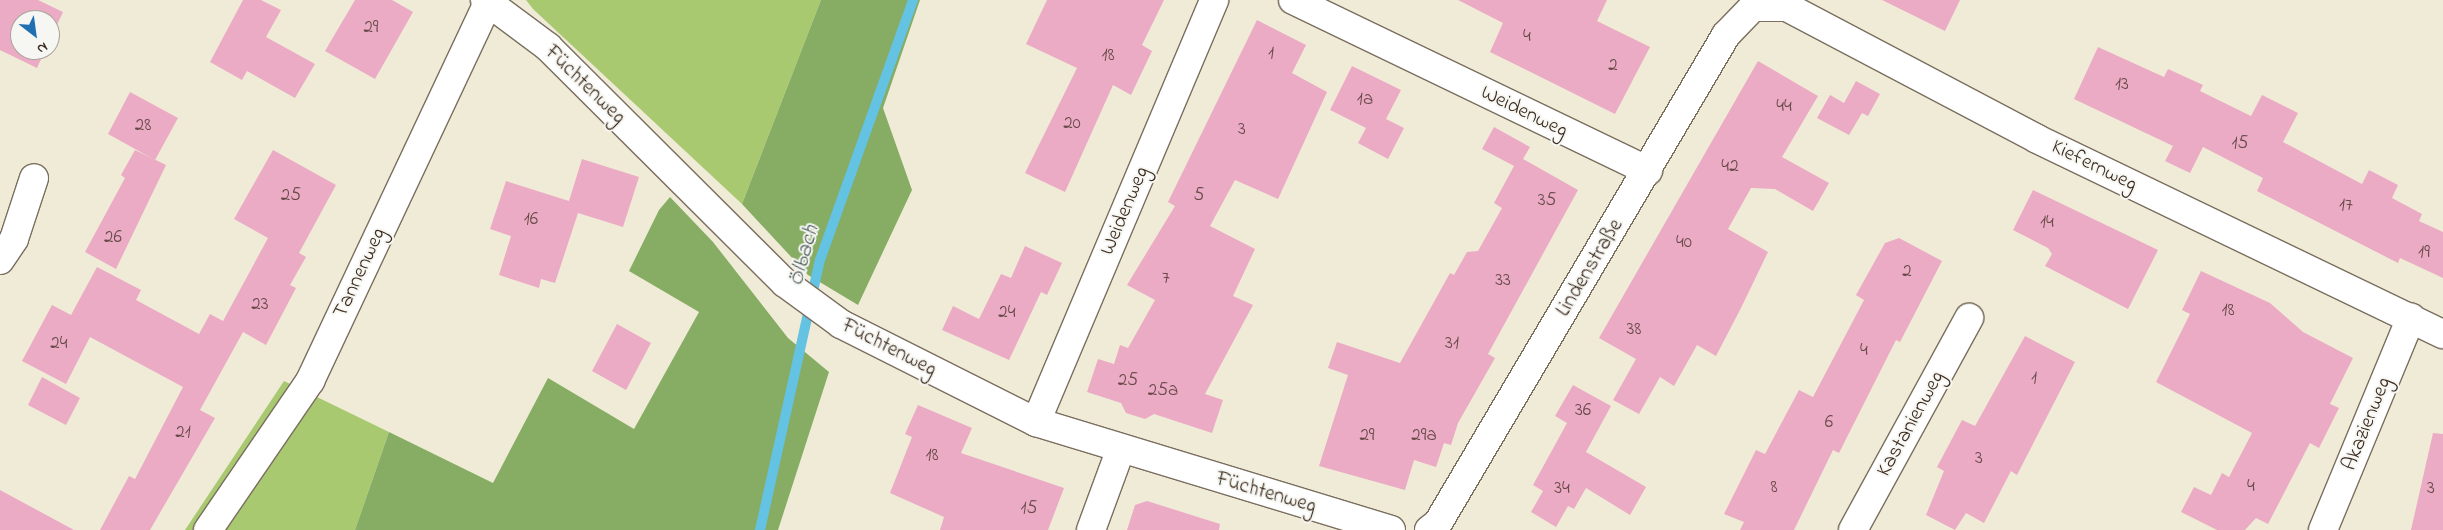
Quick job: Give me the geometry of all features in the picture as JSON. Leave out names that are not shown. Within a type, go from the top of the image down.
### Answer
[{"type":"street","name":"Weidenweg","points":[[1036,422],[1214,0]]},
{"type":"street","name":"Weidenweg","points":[[1292,0],[1648,171]]},
{"type":"street","name":"Füchtenweg","points":[[488,1],[548,47],[785,283],[841,324],[1036,422],[1120,451],[1391,530]]},
{"type":"street","name":"Tannenweg","points":[[208,530],[310,381],[488,1]]},
{"type":"street","name":"Lindenstraße","points":[[1429,530],[1438,523],[1648,171],[1726,35],[1751,4]]},
{"type":"street","name":"Kiefernweg","points":[[1751,4],[1788,7],[2038,139],[2443,334]]},
{"type":"street","points":[[0,260],[14,239],[34,178]]},
{"type":"street","name":"Kastanienweg","points":[[1853,530],[1969,318]]},
{"type":"street","name":"Akazienweg","points":[[2323,530],[2410,318]]},
{"type":"street","points":[[1091,530],[1120,451]]},
{"type":"green space","points":[[526,0],[821,0],[742,204],[533,9]]},
{"type":"green space","points":[[821,0],[920,0],[883,108],[912,190],[858,305],[808,275],[742,204]]},
{"type":"green space","points":[[670,197],[713,242],[788,338],[829,372],[778,530],[355,530],[389,432],[493,483],[548,378],[634,429],[699,312],[629,271],[659,210]]},
{"type":"green space","points":[[284,381],[389,432],[355,530],[185,530]]},
{"type":"building","points":[[0,0],[38,0],[59,10],[10,10],[10,55],[0,50]]},
{"type":"building","points":[[243,0],[261,0],[281,10],[266,37],[315,64],[295,98],[247,71],[242,80],[210,62]]},
{"type":"building","points":[[355,0],[392,0],[413,12],[375,79],[325,51]]},
{"type":"building","points":[[1047,0],[1164,0],[1142,45],[1152,51],[1131,95],[1113,85],[1065,192],[1025,173],[1077,68],[1026,44]]},
{"type":"building","points":[[1458,0],[1607,0],[1597,21],[1650,47],[1615,114],[1490,52],[1503,23]]},
{"type":"building","points":[[1882,0],[1960,0],[1945,31]]},
{"type":"building","points":[[1257,20],[1306,45],[1292,73],[1327,92],[1278,199],[1235,180],[1210,226],[1255,249],[1233,296],[1253,305],[1205,394],[1223,400],[1212,433],[1154,414],[1145,419],[1126,413],[1121,403],[1087,392],[1098,359],[1114,364],[1120,345],[1128,348],[1155,300],[1127,285],[1175,206],[1168,202]]},
{"type":"building","points":[[2098,47],[2164,77],[2168,69],[2203,85],[2200,91],[2251,116],[2262,95],[2298,113],[2283,142],[2362,184],[2369,170],[2398,185],[2392,198],[2422,214],[2419,221],[2443,232],[2443,278],[2400,258],[2398,263],[2257,191],[2263,178],[2203,147],[2190,173],[2165,161],[2173,146],[2074,99]]},
{"type":"building","points":[[21,60],[41,60],[37,68]]},
{"type":"building","points":[[1758,61],[1818,96],[1782,157],[1829,183],[1813,211],[1775,189],[1751,188],[1728,229],[1768,252],[1741,308],[1716,356],[1697,345],[1674,386],[1660,377],[1639,414],[1613,400],[1636,359],[1599,338]]},
{"type":"building","points":[[1352,66],[1401,90],[1386,119],[1404,128],[1388,159],[1358,143],[1366,128],[1330,110]]},
{"type":"building","points":[[1856,81],[1880,94],[1868,116],[1862,113],[1849,135],[1817,118],[1830,95],[1844,103]]},
{"type":"building","points":[[130,92],[178,118],[155,160],[108,134]]},
{"type":"building","points":[[1494,127],[1530,147],[1523,159],[1578,190],[1488,354],[1495,358],[1458,423],[1451,445],[1444,443],[1436,467],[1414,460],[1405,490],[1319,466],[1348,375],[1328,368],[1337,342],[1400,363],[1450,273],[1454,275],[1467,252],[1478,251],[1502,208],[1494,203],[1514,166],[1482,149]]},
{"type":"building","points":[[135,150],[166,165],[116,269],[85,252],[125,178],[121,175]]},
{"type":"building","points":[[273,150],[336,185],[299,253],[306,257],[290,285],[296,288],[266,345],[243,332],[200,410],[215,418],[150,530],[100,530],[129,476],[135,479],[183,387],[90,337],[66,384],[22,361],[52,305],[71,315],[97,267],[141,290],[136,300],[199,334],[210,314],[223,321],[268,238],[234,219]]},
{"type":"building","points":[[582,159],[639,177],[623,227],[578,213],[555,283],[541,279],[539,288],[499,275],[511,236],[490,229],[506,181],[569,201]]},
{"type":"building","points":[[2033,190],[2158,250],[2128,309],[2045,266],[2052,254],[2048,248],[2013,230]]},
{"type":"building","points":[[1899,238],[1942,261],[1900,342],[1896,340],[1839,453],[1833,450],[1794,530],[1740,530],[1744,522],[1724,514],[1756,450],[1765,454],[1799,390],[1813,397],[1864,300],[1856,295],[1885,243]]},
{"type":"building","points":[[1025,246],[1062,263],[1047,295],[1041,292],[1009,360],[942,330],[953,306],[979,319],[1001,274],[1011,278]]},
{"type":"building","points":[[2201,271],[2270,303],[2303,332],[2353,358],[2330,404],[2339,408],[2319,448],[2310,443],[2268,524],[2256,518],[2245,530],[2217,530],[2181,512],[2194,487],[2211,495],[2222,473],[2229,477],[2252,433],[2156,382],[2190,314],[2182,310]]},
{"type":"building","points":[[617,324],[651,343],[626,390],[592,371]]},
{"type":"building","points":[[2025,336],[2075,362],[2017,475],[2011,471],[1984,523],[1966,513],[1955,530],[1926,515],[1944,471],[1937,467],[1962,420],[1975,426]]},
{"type":"building","points":[[42,377],[80,398],[66,425],[28,405]]},
{"type":"building","points":[[1573,385],[1611,406],[1586,452],[1646,487],[1630,515],[1586,488],[1574,509],[1568,506],[1556,527],[1531,512],[1543,491],[1533,485],[1567,423],[1555,416]]},
{"type":"building","points":[[918,405],[972,428],[961,453],[1064,488],[1048,530],[940,530],[944,517],[890,493],[912,437],[905,434]]},
{"type":"building","points":[[2433,433],[2443,434],[2443,530],[2411,530]]},
{"type":"building","points":[[0,490],[74,530],[0,530]]},
{"type":"building","points":[[1147,501],[1220,524],[1219,530],[1127,530],[1135,505]]},
{"type":"waterway","name":"Ölbach","points":[[760,530],[820,260],[913,0]]}]
